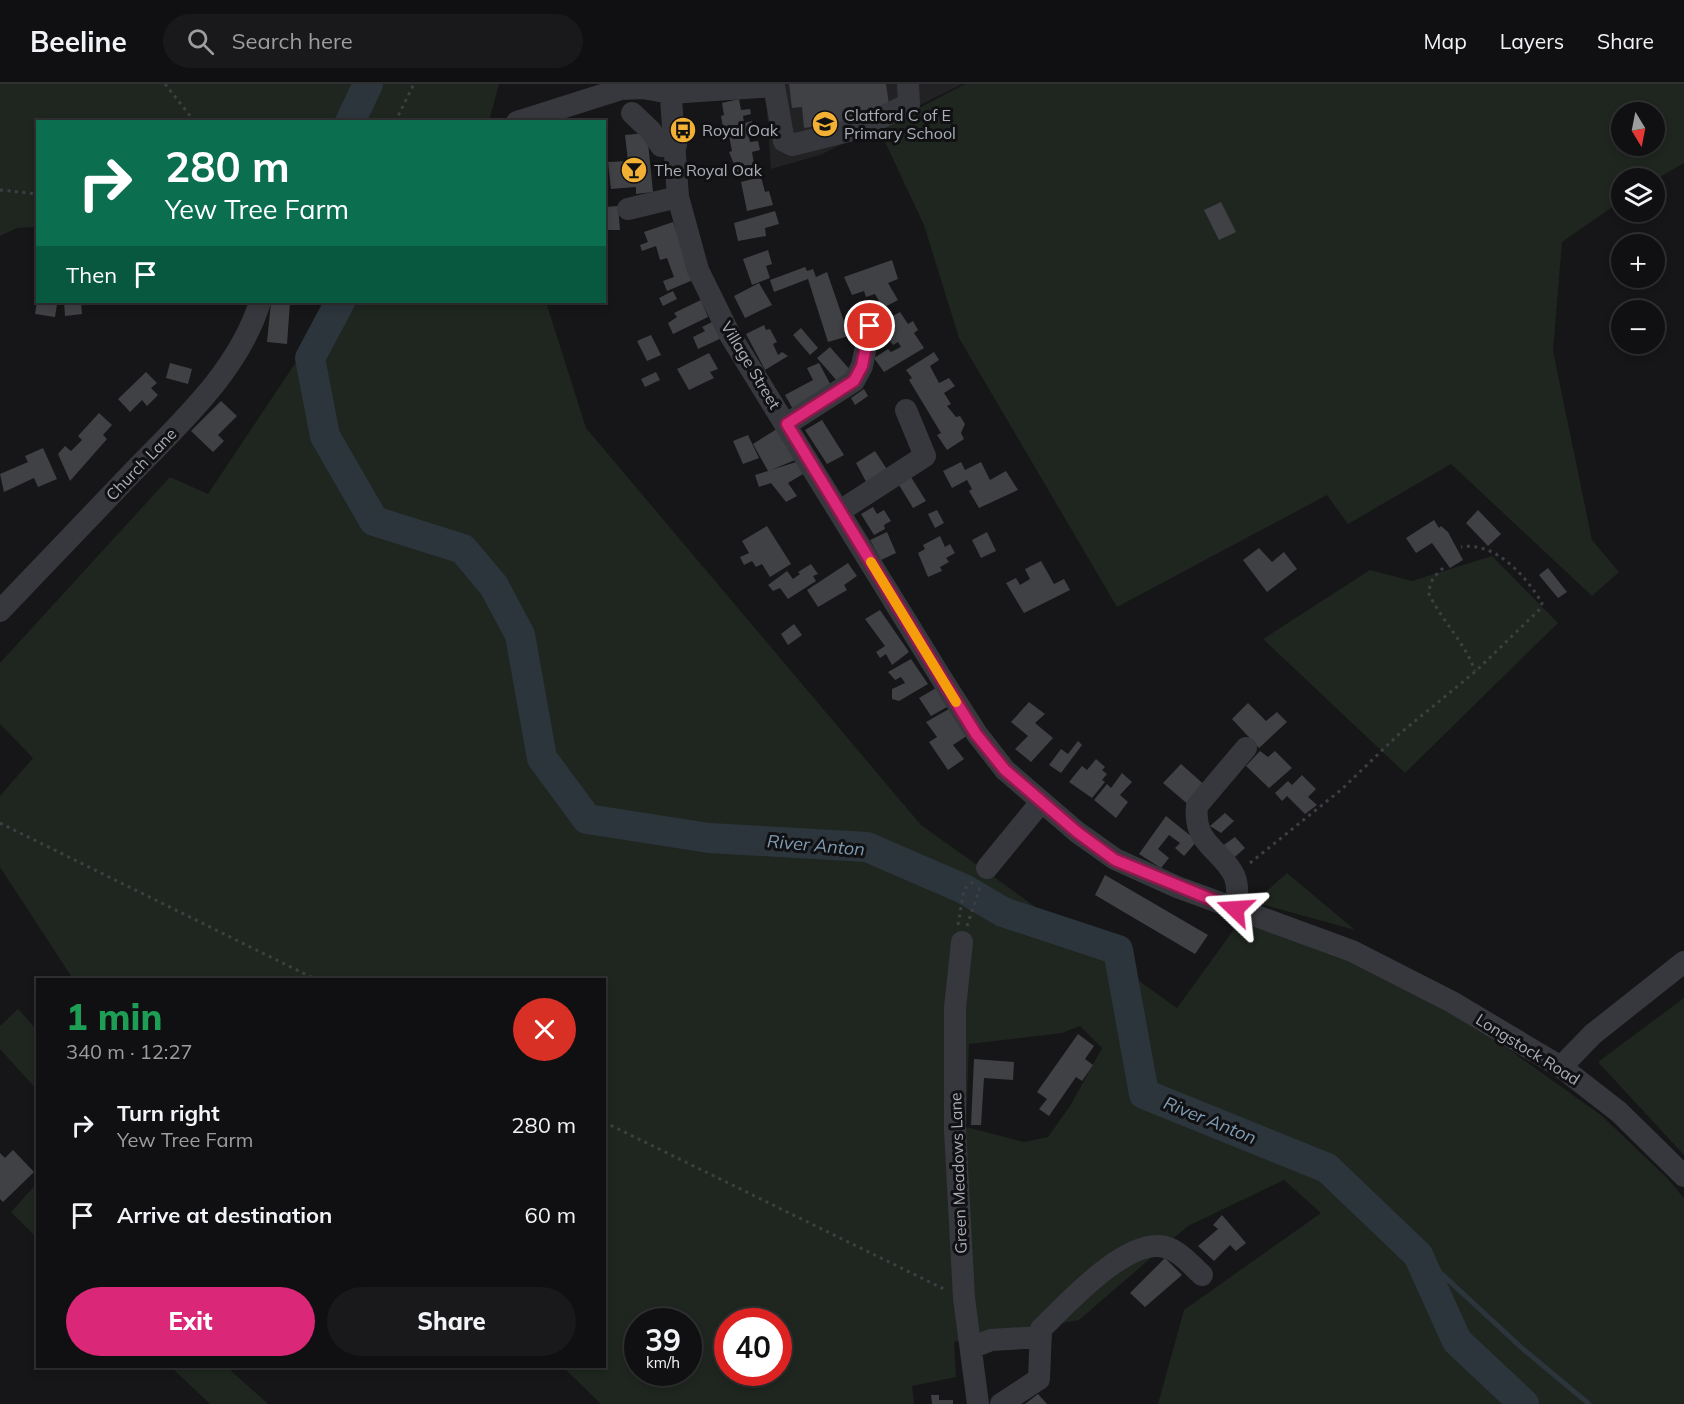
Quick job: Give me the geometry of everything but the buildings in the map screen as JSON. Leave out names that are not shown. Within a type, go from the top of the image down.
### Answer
[{"type":"street","points":[[523,120],[621,89],[774,86],[784,141],[792,146],[860,128],[909,104],[908,84]]},
{"type":"street","name":"Village Street","points":[[670,88],[676,145],[678,197],[698,270],[730,334],[976,734],[1005,770],[1077,832],[1115,860],[1235,909],[1352,951]]},
{"type":"street","points":[[632,113],[651,131],[661,146],[676,145]]},
{"type":"street","points":[[628,209],[678,197]]},
{"type":"street","name":"Church Lane","points":[[0,611],[194,408],[226,370],[242,345],[252,328],[260,303]]},
{"type":"street","points":[[787,424],[854,381],[862,366],[870,326]]},
{"type":"street","points":[[840,511],[926,456],[906,410]]},
{"type":"street","points":[[1235,909],[1238,891],[1234,875],[1206,844],[1196,817],[1197,806],[1246,748]]},
{"type":"street","points":[[987,868],[1041,802]]},
{"type":"street","name":"Green Meadows Lane","points":[[961,946],[955,1008],[955,1130],[964,1298],[978,1404]]},
{"type":"street","name":"Longstock Road","points":[[1352,951],[1452,1002],[1561,1067],[1619,1112],[1684,1176]]},
{"type":"street","points":[[1561,1067],[1593,1034],[1684,962]]},
{"type":"street","points":[[1001,1404],[1039,1379],[1041,1329],[1110,1266],[1149,1246],[1166,1247],[1180,1255],[1202,1275]]},
{"type":"street","points":[[971,1348],[991,1340],[1041,1337]]},
{"type":"path","points":[[165,84],[193,120]]},
{"type":"path","points":[[396,120],[414,84]]},
{"type":"path","points":[[0,190],[36,194]]},
{"type":"path","points":[[1234,875],[1342,789],[1398,735],[1476,671],[1522,629],[1540,609],[1542,603],[1514,568],[1495,553],[1475,545],[1461,547]]},
{"type":"path","points":[[1443,568],[1433,578],[1428,592],[1435,608],[1467,650],[1476,671]]},
{"type":"path","points":[[0,823],[313,978]]},
{"type":"path","points":[[961,946],[955,938],[964,890],[987,868]]},
{"type":"path","points":[[961,946],[987,868]]},
{"type":"path","points":[[606,1123],[964,1298]]},
{"type":"shaded area","points":[[0,84],[499,84],[489,120],[36,120],[36,227],[17,228],[0,236]]},
{"type":"shaded area","name":"Clatford C of E Primary School","points":[[765,84],[962,84],[820,155],[771,169]]},
{"type":"shaded area","points":[[965,84],[1684,84],[1684,163],[1665,174],[1665,168],[1611,168],[1611,208],[1562,242],[1553,351],[1592,540],[1619,572],[1592,596],[1451,464],[1348,524],[1327,495],[1117,607],[959,338],[924,225],[879,129]]},
{"type":"shaded area","points":[[324,303],[546,303],[586,428],[921,825],[1177,1008],[1240,921],[1265,925],[1425,994],[1487,1034],[1601,1115],[1667,1178],[1684,1198],[1684,1404],[1158,1404],[1184,1310],[1321,1213],[1284,1180],[1188,1226],[1079,1320],[954,1342],[956,1377],[912,1386],[914,1404],[601,1404],[564,1368],[606,1368],[606,978],[72,978],[0,867],[0,796],[33,758],[0,724],[0,663],[170,477],[208,494],[326,317]],"holes":[[[1080,1026],[1102,1048],[1070,1106],[1048,1137],[1024,1142],[966,1127],[969,1044],[1062,1033]]]},
{"type":"shaded area","points":[[1492,556],[1558,623],[1405,773],[1263,639],[1370,570],[1412,581]]},
{"type":"shaded area","points":[[1287,873],[1355,930],[1254,902]]},
{"type":"shaded area","points":[[1684,998],[1684,1155],[1598,1062]]},
{"type":"shaded area","points":[[18,1009],[36,1029],[36,1089],[0,1049],[0,1026]]},
{"type":"shaded area","points":[[36,1184],[36,1237],[11,1212]]},
{"type":"shaded area","points":[[172,1368],[228,1368],[268,1404],[210,1404]]},
{"type":"waterway","name":"River Anton","points":[[351,120],[368,84]]},
{"type":"waterway","name":"River Anton","points":[[339,303],[310,358],[325,436],[374,521],[463,549],[494,586],[520,635],[542,758],[587,819],[709,838],[867,847],[964,889],[1003,912],[1118,950],[1144,1094],[1327,1168],[1418,1255],[1457,1341],[1524,1404]]},
{"type":"waterway","points":[[1327,1168],[1523,1349],[1589,1404]]},
{"type":"slow traffic","points":[[871,562],[956,702]]},
{"type":"place","name":"Clatford C of E Primary School","points":[[825,124]]},
{"type":"place","name":"Royal Oak","points":[[683,130]]},
{"type":"place","name":"The Royal Oak","points":[[634,170]]},
{"type":"route","points":[[870,326],[862,366],[854,381],[787,424],[976,734],[1005,770],[1077,832],[1115,860],[1235,909]]}]
